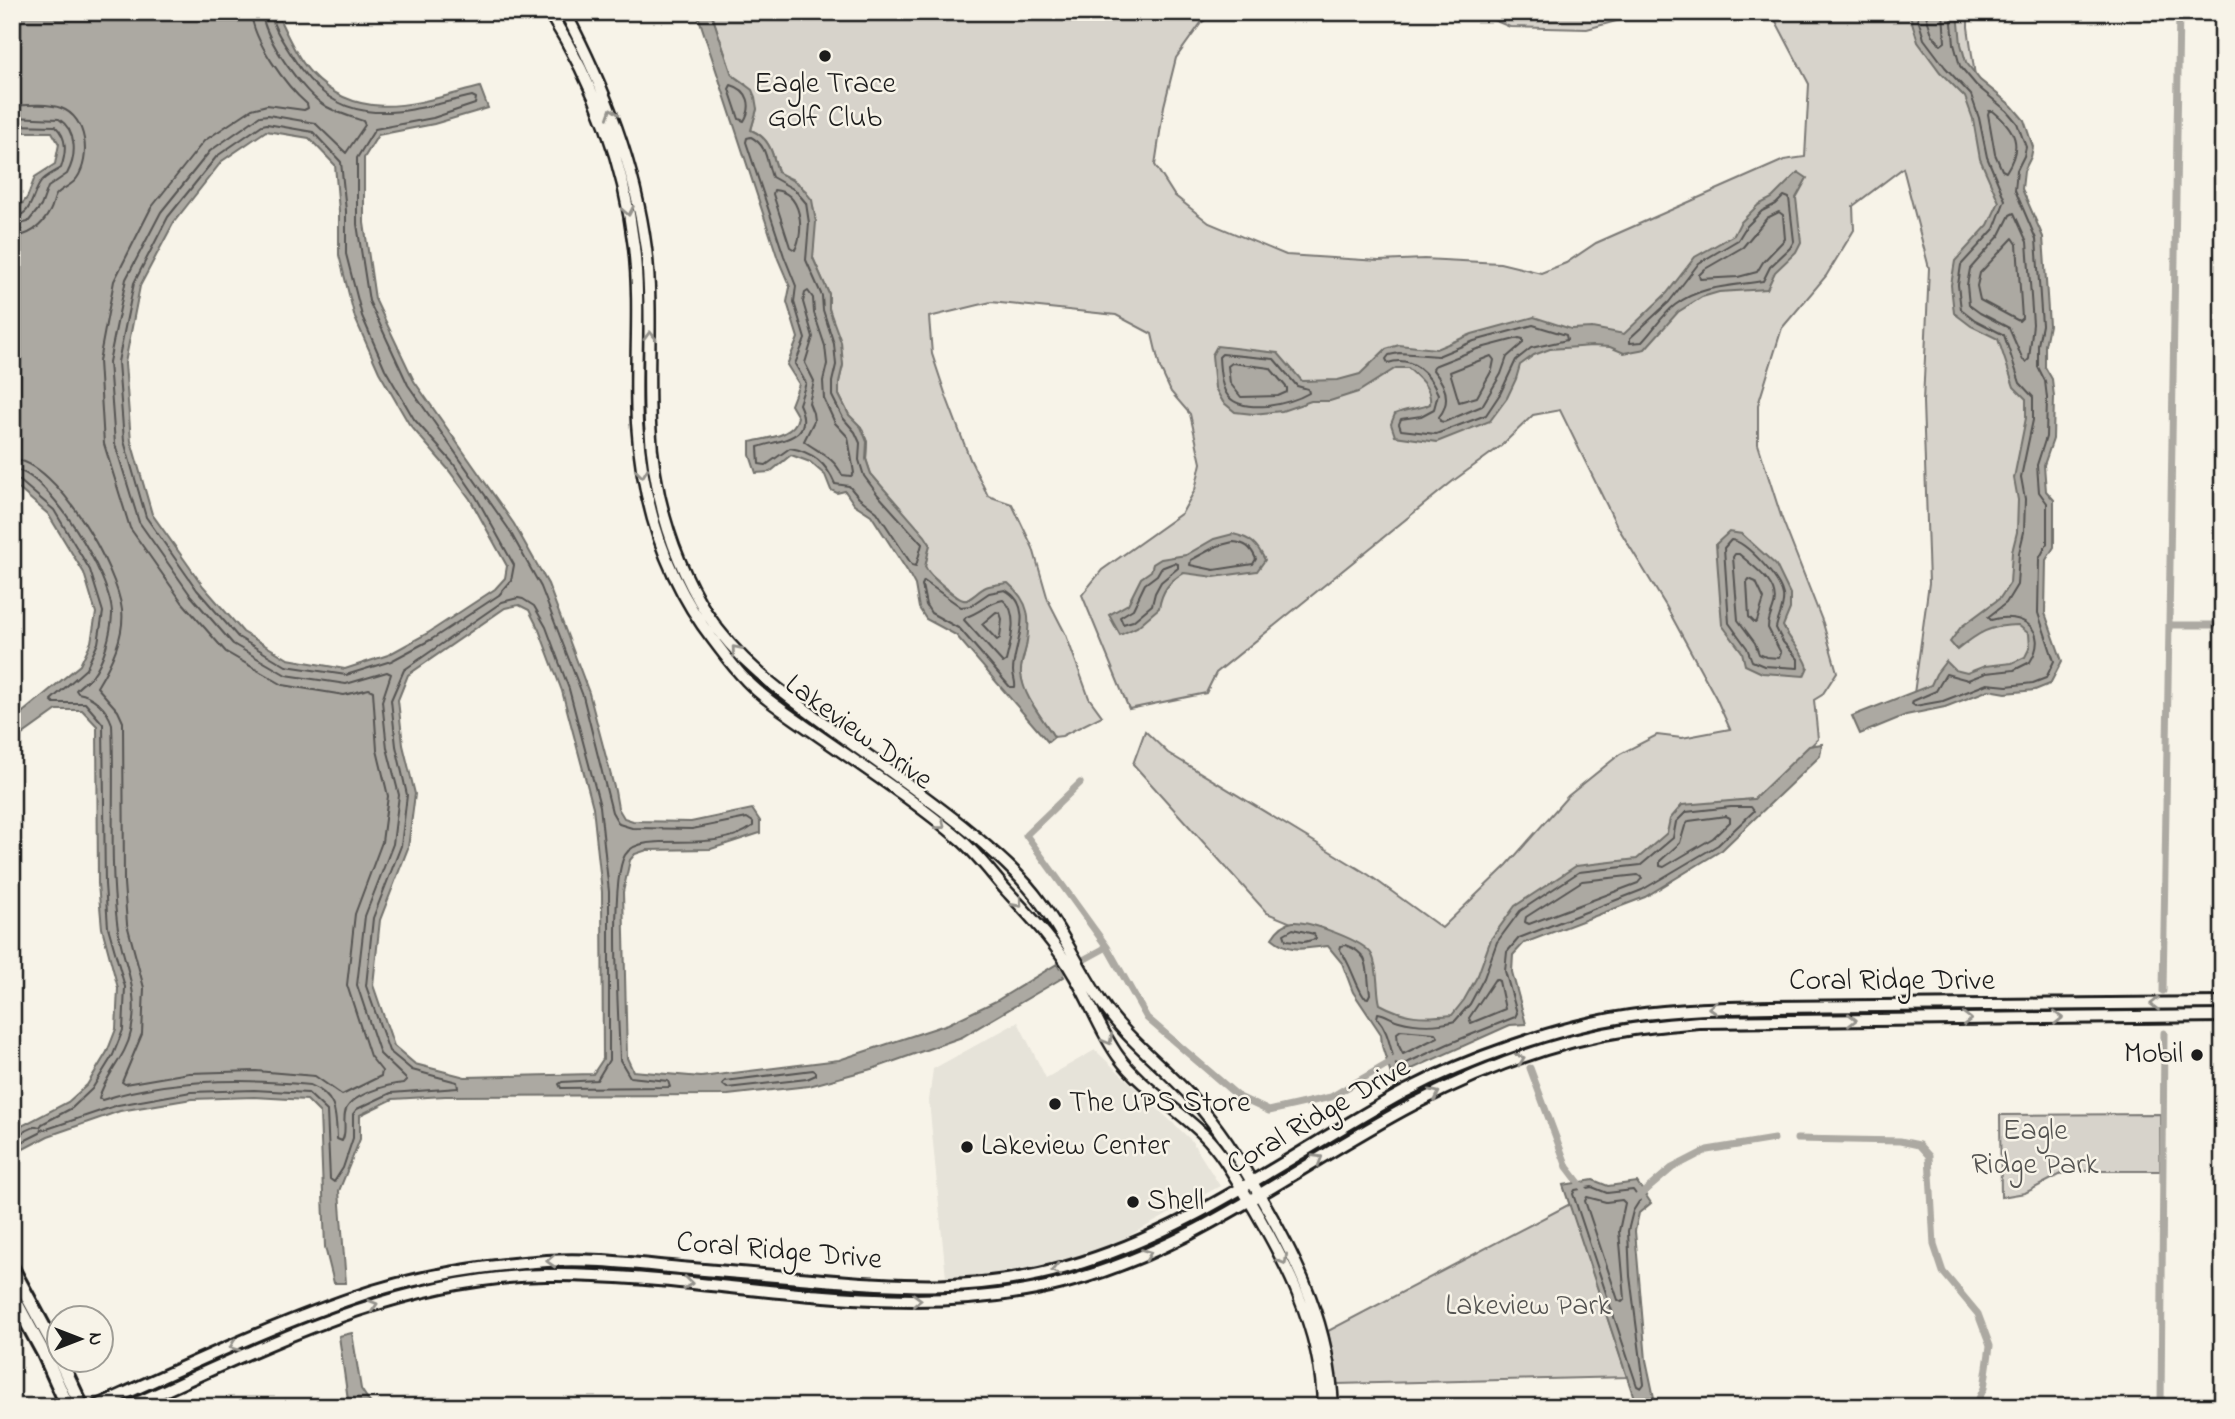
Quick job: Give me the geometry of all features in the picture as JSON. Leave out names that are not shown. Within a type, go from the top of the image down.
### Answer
[{"type":"main road","name":"Coral Ridge Drive","points":[[95,1407],[304,1316],[373,1291],[437,1275],[550,1261],[578,1261],[903,1287],[956,1286],[1016,1279],[1063,1269],[1149,1238],[1211,1208],[1409,1090],[1539,1038],[1629,1016],[1702,1009],[1772,1007],[2223,1003]]},
{"type":"main road","name":"Coral Ridge Drive","points":[[128,1407],[309,1328],[385,1301],[453,1287],[541,1275],[620,1276],[891,1300],[956,1299],[1046,1286],[1101,1272],[1192,1233],[1414,1104],[1472,1076],[1541,1052],[1631,1029],[1699,1022],[2223,1016]]},
{"type":"main road","points":[[12,1268],[46,1332]]},
{"type":"main road","points":[[12,1295],[44,1354],[68,1407]]},
{"type":"main road","points":[[67,1374],[82,1407]]},
{"type":"street","name":"Lakeview Drive","points":[[549,12],[585,75],[612,145],[622,182],[634,246],[638,298],[637,420],[642,477],[657,536],[683,594],[711,638],[747,682],[961,840],[1067,953]]},
{"type":"street","name":"Lakeview Drive","points":[[565,12],[606,97],[625,151],[638,204],[646,248],[649,295],[652,454],[668,534],[685,574],[709,617],[753,670],[970,832],[999,858],[1040,901],[1081,976],[1134,1043],[1189,1094],[1212,1120],[1253,1182],[1254,1197],[1302,1303],[1320,1361],[1324,1407]]},
{"type":"street","name":"Lakeview Drive","points":[[1081,976],[1096,1018],[1118,1057],[1142,1083],[1204,1135],[1226,1161],[1242,1189],[1254,1197],[1299,1266],[1312,1298],[1329,1359],[1333,1407]]},
{"type":"shaded area","points":[[1018,1022],[1046,1078],[1095,1050],[1191,1140],[1220,1186],[1103,1250],[1050,1269],[946,1278],[929,1101],[933,1069]]},
{"type":"green space","name":"Eagle Trace Golf Club","points":[[711,12],[1216,12],[1201,23],[1176,58],[1164,106],[1155,165],[1174,195],[1209,223],[1286,255],[1379,261],[1424,259],[1500,263],[1541,273],[1566,263],[1596,243],[1784,160],[1805,157],[1809,84],[1771,12],[1968,12],[1977,90],[2034,271],[2033,668],[1913,701],[1929,583],[1923,402],[1929,268],[1903,168],[1853,206],[1854,230],[1826,276],[1782,328],[1758,405],[1758,444],[1781,516],[1823,623],[1837,672],[1822,695],[1814,700],[1818,739],[1756,799],[1684,807],[1640,874],[1492,947],[1465,1036],[1389,1021],[1330,939],[1267,913],[1133,764],[1145,731],[1168,753],[1369,875],[1442,928],[1507,865],[1568,796],[1620,754],[1657,735],[1682,738],[1730,729],[1666,606],[1616,524],[1560,410],[1533,415],[1501,446],[1453,481],[1216,673],[1206,693],[1129,709],[1082,595],[1102,570],[1182,513],[1195,490],[1201,463],[1190,414],[1171,392],[1160,368],[1152,334],[1116,315],[991,302],[929,317],[932,354],[970,459],[988,496],[1012,504],[1033,548],[1048,600],[1066,635],[1089,698],[1102,716],[1062,736],[1054,737],[1025,693],[1020,671],[1026,646],[987,587],[962,601],[929,574],[925,566],[930,544],[871,474],[866,459],[867,442],[861,427],[849,415],[839,395],[843,365],[829,308],[829,294],[813,258],[807,192],[792,179],[778,173],[767,142],[751,130],[757,109],[745,84],[732,75]]},
{"type":"green space","points":[[1455,12],[1649,12],[1587,29],[1510,27],[1477,13]]},
{"type":"green space","name":"Eagle Ridge Park","points":[[2160,1114],[2160,1171],[2067,1171],[2025,1193],[2001,1197],[2000,1115]]},
{"type":"green space","name":"Lakeview Park","points":[[1570,1204],[1627,1377],[1337,1384],[1328,1331]]},
{"type":"water","points":[[12,12],[276,12],[306,67],[331,90],[350,100],[392,106],[435,99],[480,87],[488,108],[434,124],[378,135],[364,158],[364,223],[375,299],[414,381],[514,524],[548,584],[589,693],[618,808],[624,818],[633,821],[691,822],[752,809],[760,821],[760,833],[711,849],[647,850],[635,854],[630,860],[623,892],[627,1058],[633,1071],[701,1077],[839,1060],[948,1024],[996,1001],[1057,964],[1064,977],[962,1037],[875,1068],[809,1086],[728,1095],[445,1096],[393,1099],[360,1115],[360,1139],[339,1191],[346,1283],[334,1283],[325,1247],[320,1113],[307,1100],[254,1097],[192,1099],[120,1111],[48,1136],[12,1155],[12,1131],[68,1102],[87,1085],[107,1052],[116,1029],[118,988],[102,928],[98,884],[97,726],[82,710],[57,710],[12,742],[12,721],[80,665],[91,642],[96,613],[84,573],[48,514],[12,483],[12,211],[17,210],[27,198],[35,177],[55,164],[59,144],[52,132],[12,132]],"holes":[[[266,131],[309,138],[335,165],[339,255],[355,318],[379,372],[409,424],[470,499],[507,566],[505,578],[495,589],[428,633],[388,655],[345,669],[288,659],[243,632],[203,586],[152,514],[131,441],[125,363],[140,286],[174,222],[222,161]],[[519,605],[529,610],[562,691],[593,807],[602,892],[603,1059],[593,1074],[465,1077],[415,1064],[394,1046],[373,985],[380,920],[408,848],[415,794],[403,745],[398,700],[408,675],[505,608]]]},
{"type":"water","points":[[697,12],[711,12],[732,75],[752,90],[757,109],[751,130],[767,142],[778,172],[800,185],[812,200],[816,222],[813,258],[829,294],[829,309],[841,342],[843,365],[839,395],[849,415],[861,427],[867,442],[866,459],[871,474],[925,536],[930,544],[925,567],[945,588],[967,600],[986,587],[1008,583],[1021,597],[1027,612],[1028,628],[1021,674],[1030,699],[1054,737],[1048,742],[956,635],[926,619],[919,608],[915,585],[908,572],[871,515],[854,504],[845,491],[837,493],[831,490],[825,475],[810,462],[791,455],[770,472],[756,473],[750,455],[750,442],[785,433],[791,429],[798,417],[791,405],[799,384],[787,365],[798,338],[787,302],[790,287],[778,259]]},
{"type":"water","points":[[1909,12],[1958,12],[1966,62],[1980,80],[2012,106],[2024,120],[2033,147],[2024,171],[2022,189],[2043,237],[2049,325],[2045,367],[2052,379],[2054,397],[2053,439],[2044,465],[2046,491],[2054,500],[2054,547],[2046,560],[2045,613],[2062,661],[2050,684],[2035,690],[2006,693],[1989,690],[1945,707],[1906,715],[1860,734],[1852,716],[1931,685],[1946,661],[1955,670],[1967,673],[1985,666],[2012,663],[2025,657],[2030,647],[2029,634],[2018,625],[1985,631],[1957,650],[1950,642],[1961,627],[2000,598],[2010,583],[2012,552],[2017,532],[2018,500],[2014,478],[2026,418],[2026,399],[2014,387],[1998,339],[1971,326],[1954,313],[1951,285],[1955,261],[1988,225],[1999,202],[1980,159],[1973,119],[1965,97],[1940,72],[1918,42]]},
{"type":"water","points":[[1798,172],[1807,178],[1796,198],[1801,242],[1796,252],[1775,272],[1767,289],[1719,292],[1702,297],[1678,312],[1645,349],[1624,353],[1610,347],[1592,346],[1550,349],[1534,355],[1520,365],[1507,398],[1490,421],[1437,442],[1395,436],[1391,424],[1395,414],[1430,404],[1427,388],[1408,368],[1396,368],[1358,392],[1330,401],[1311,401],[1282,411],[1253,414],[1235,412],[1223,402],[1215,388],[1212,355],[1217,346],[1278,353],[1302,381],[1338,380],[1360,374],[1386,349],[1399,345],[1436,349],[1472,334],[1534,317],[1571,329],[1592,328],[1624,334],[1667,293],[1695,257],[1734,235],[1740,223],[1758,205],[1772,198]]},
{"type":"water","points":[[1729,532],[1742,534],[1776,565],[1790,594],[1790,609],[1783,626],[1806,661],[1808,667],[1804,676],[1762,673],[1745,665],[1742,652],[1722,625],[1716,544]]},
{"type":"water","points":[[1233,534],[1253,542],[1259,550],[1265,560],[1257,571],[1214,577],[1184,573],[1167,587],[1159,608],[1137,627],[1120,635],[1109,615],[1128,604],[1141,578],[1151,571],[1153,564],[1161,559],[1186,555],[1214,539]]},
{"type":"water","points":[[1822,744],[1820,756],[1722,850],[1645,897],[1524,943],[1513,955],[1512,972],[1526,1024],[1510,1025],[1392,1078],[1381,1034],[1353,992],[1342,963],[1328,946],[1292,948],[1272,938],[1281,927],[1293,922],[1336,933],[1359,944],[1372,955],[1376,966],[1380,1004],[1414,1016],[1452,1015],[1478,975],[1491,939],[1515,906],[1576,866],[1637,859],[1667,833],[1670,819],[1682,805],[1754,799],[1809,746]]},
{"type":"water","points":[[1593,1180],[1608,1186],[1637,1182],[1651,1203],[1639,1213],[1635,1231],[1646,1360],[1656,1407],[1637,1407],[1563,1185]]},
{"type":"water","points":[[352,1333],[361,1389],[373,1407],[349,1407],[339,1336]]},
{"type":"waterway","points":[[2163,991],[2179,12]]},
{"type":"waterway","points":[[2171,625],[2223,625]]},
{"type":"waterway","points":[[1080,783],[1026,835],[1107,947],[1147,1018],[1239,1097],[1269,1111],[1331,1097],[1396,1059]]},
{"type":"waterway","points":[[1061,972],[1107,947]]},
{"type":"waterway","points":[[2161,1407],[2164,1033]]},
{"type":"waterway","points":[[1530,1068],[1567,1167],[1583,1188]]},
{"type":"waterway","points":[[1638,1197],[1672,1168],[1707,1150],[1774,1139]]},
{"type":"waterway","points":[[1797,1139],[1900,1141],[1919,1145],[1929,1156],[1934,1245],[1943,1272],[1978,1314],[1990,1346],[1984,1388],[1975,1407]]},
{"type":"place","name":"Eagle Trace Golf Club","points":[[825,56]]},
{"type":"place","name":"Mobil","points":[[2197,1055]]},
{"type":"place","name":"The UPS Store","points":[[1055,1104]]},
{"type":"place","name":"Lakeview Center","points":[[967,1147]]},
{"type":"place","name":"Shell","points":[[1133,1202]]}]
